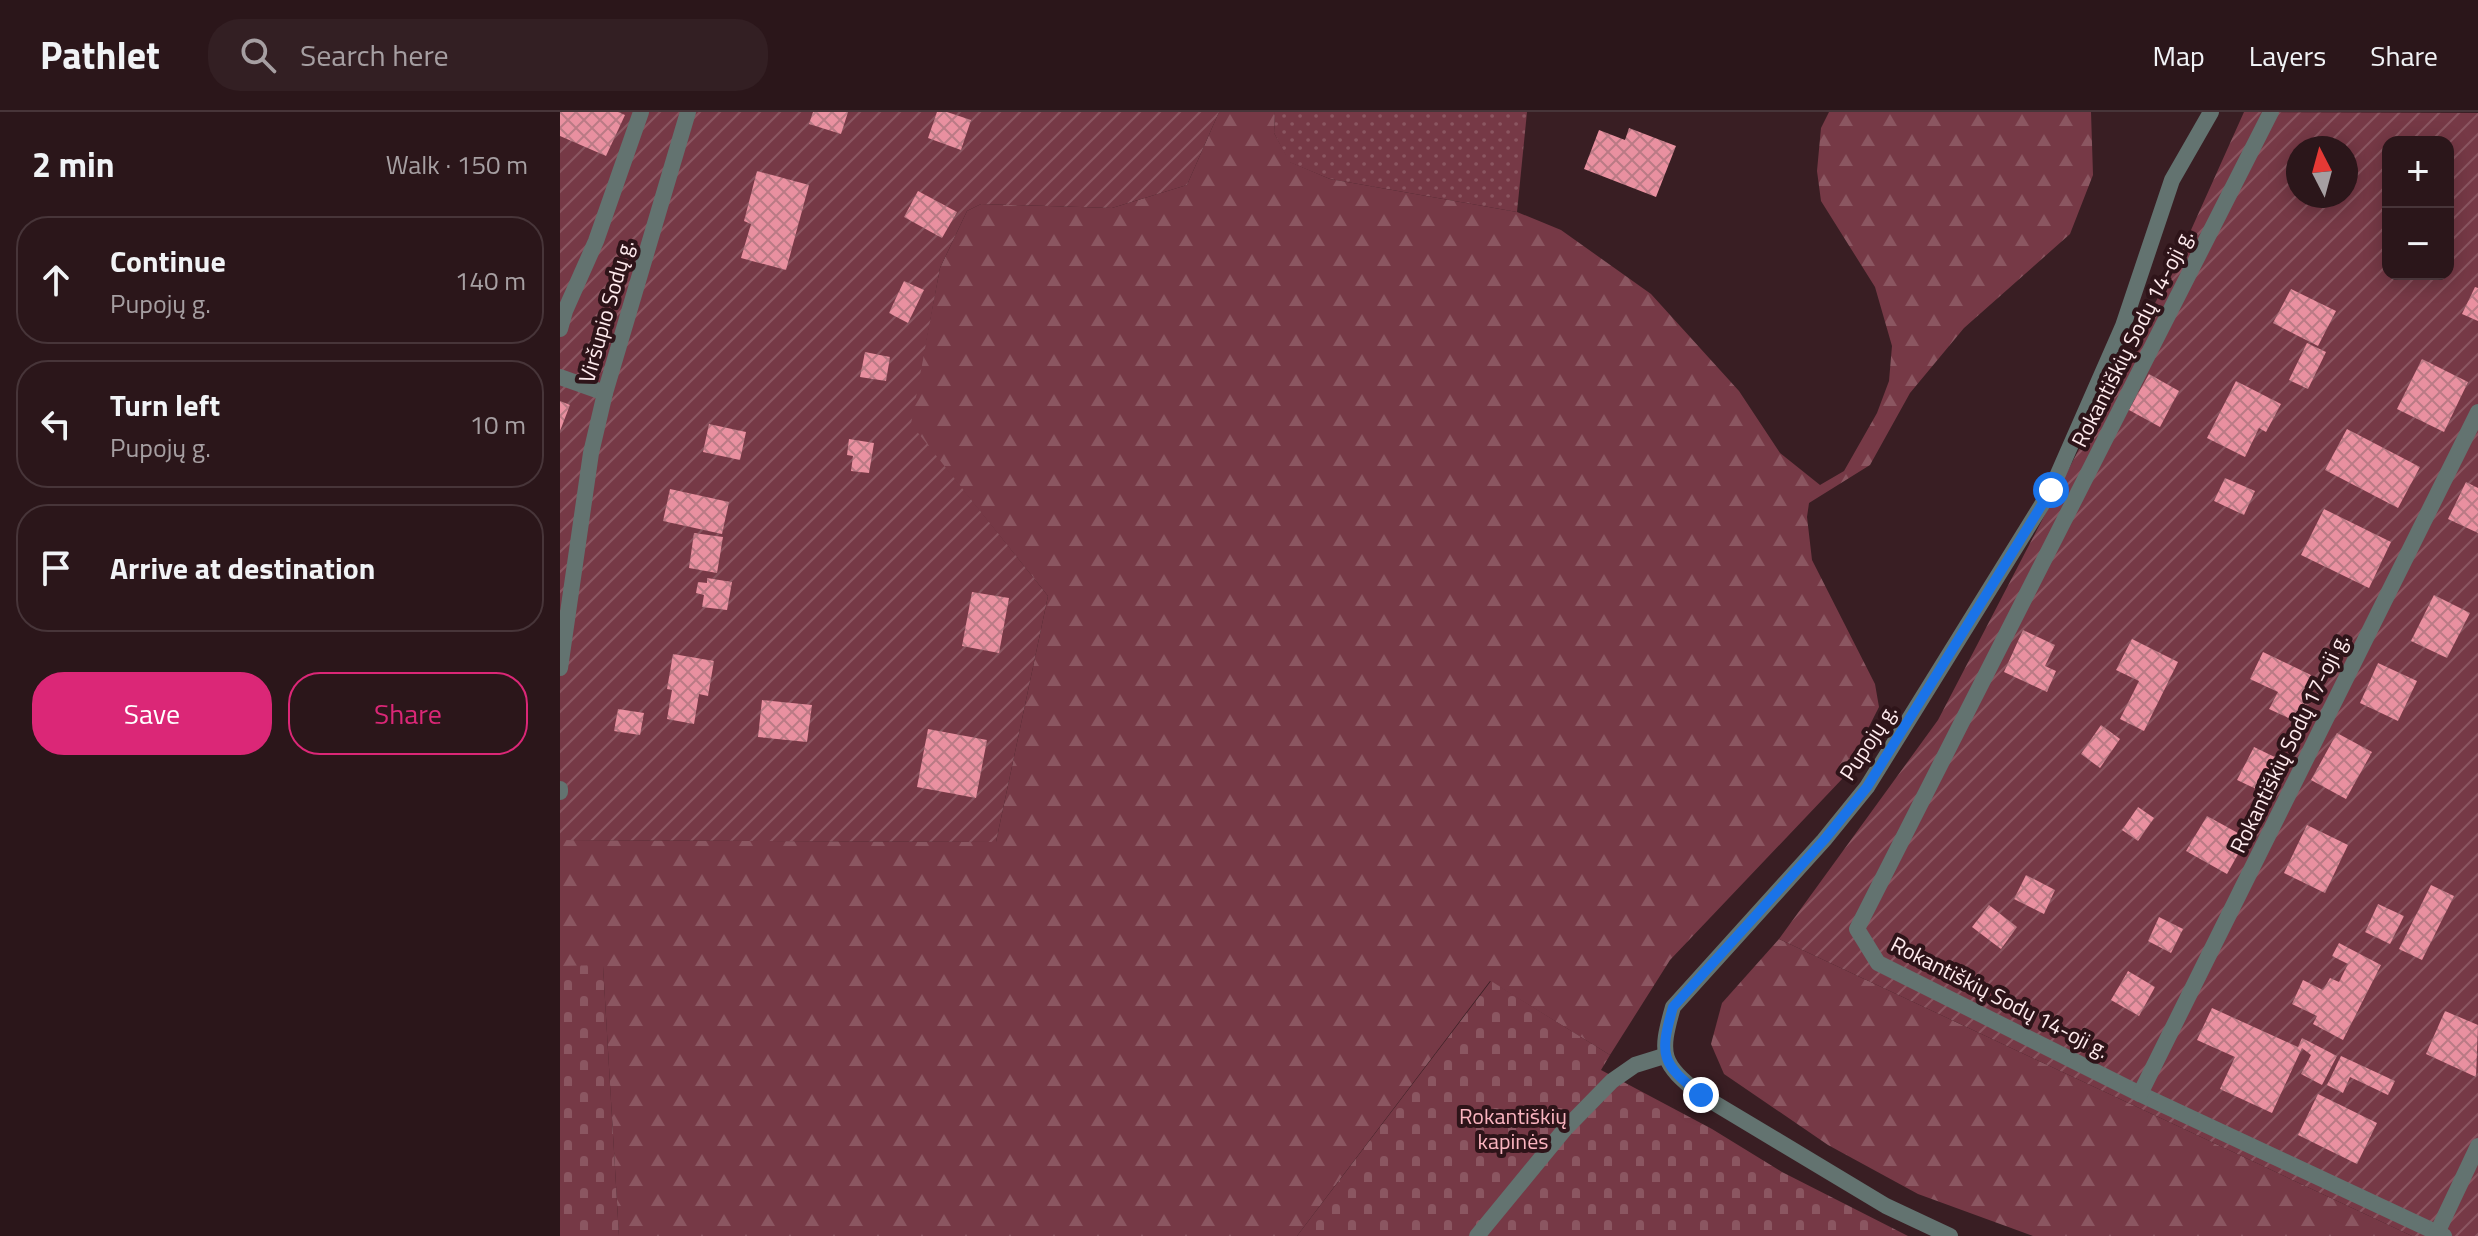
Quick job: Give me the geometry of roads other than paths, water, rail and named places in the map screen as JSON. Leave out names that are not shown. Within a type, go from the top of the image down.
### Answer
[{"type":"street","points":[[560,329],[596,241],[641,112]]},
{"type":"street","name":"Viršupio Sodų g.","points":[[560,668],[591,453],[605,393],[688,112]]},
{"type":"street","name":"Pupojų g.","points":[[1664,1056],[1665,1036],[1673,1007],[1824,840],[1867,787],[2051,490],[2123,326],[2172,180],[2211,112]]},
{"type":"street","name":"Rokantiškių Sodų 14-oji g.","points":[[2271,112],[1857,929],[1878,963],[2140,1094],[2440,1234]]},
{"type":"street","points":[[560,377],[605,393]]},
{"type":"street","name":"Rokantiškių Sodų 17-oji g.","points":[[2140,1094],[2478,412]]},
{"type":"street","points":[[1477,1236],[1565,1129],[1612,1081],[1635,1065],[1664,1056],[1678,1076],[1701,1095],[1886,1206],[1950,1236]]},
{"type":"street","points":[[2440,1234],[2478,1146]]},
{"type":"park label","name":"Rokantiškių kapinės","points":[[1513,1128]]}]
